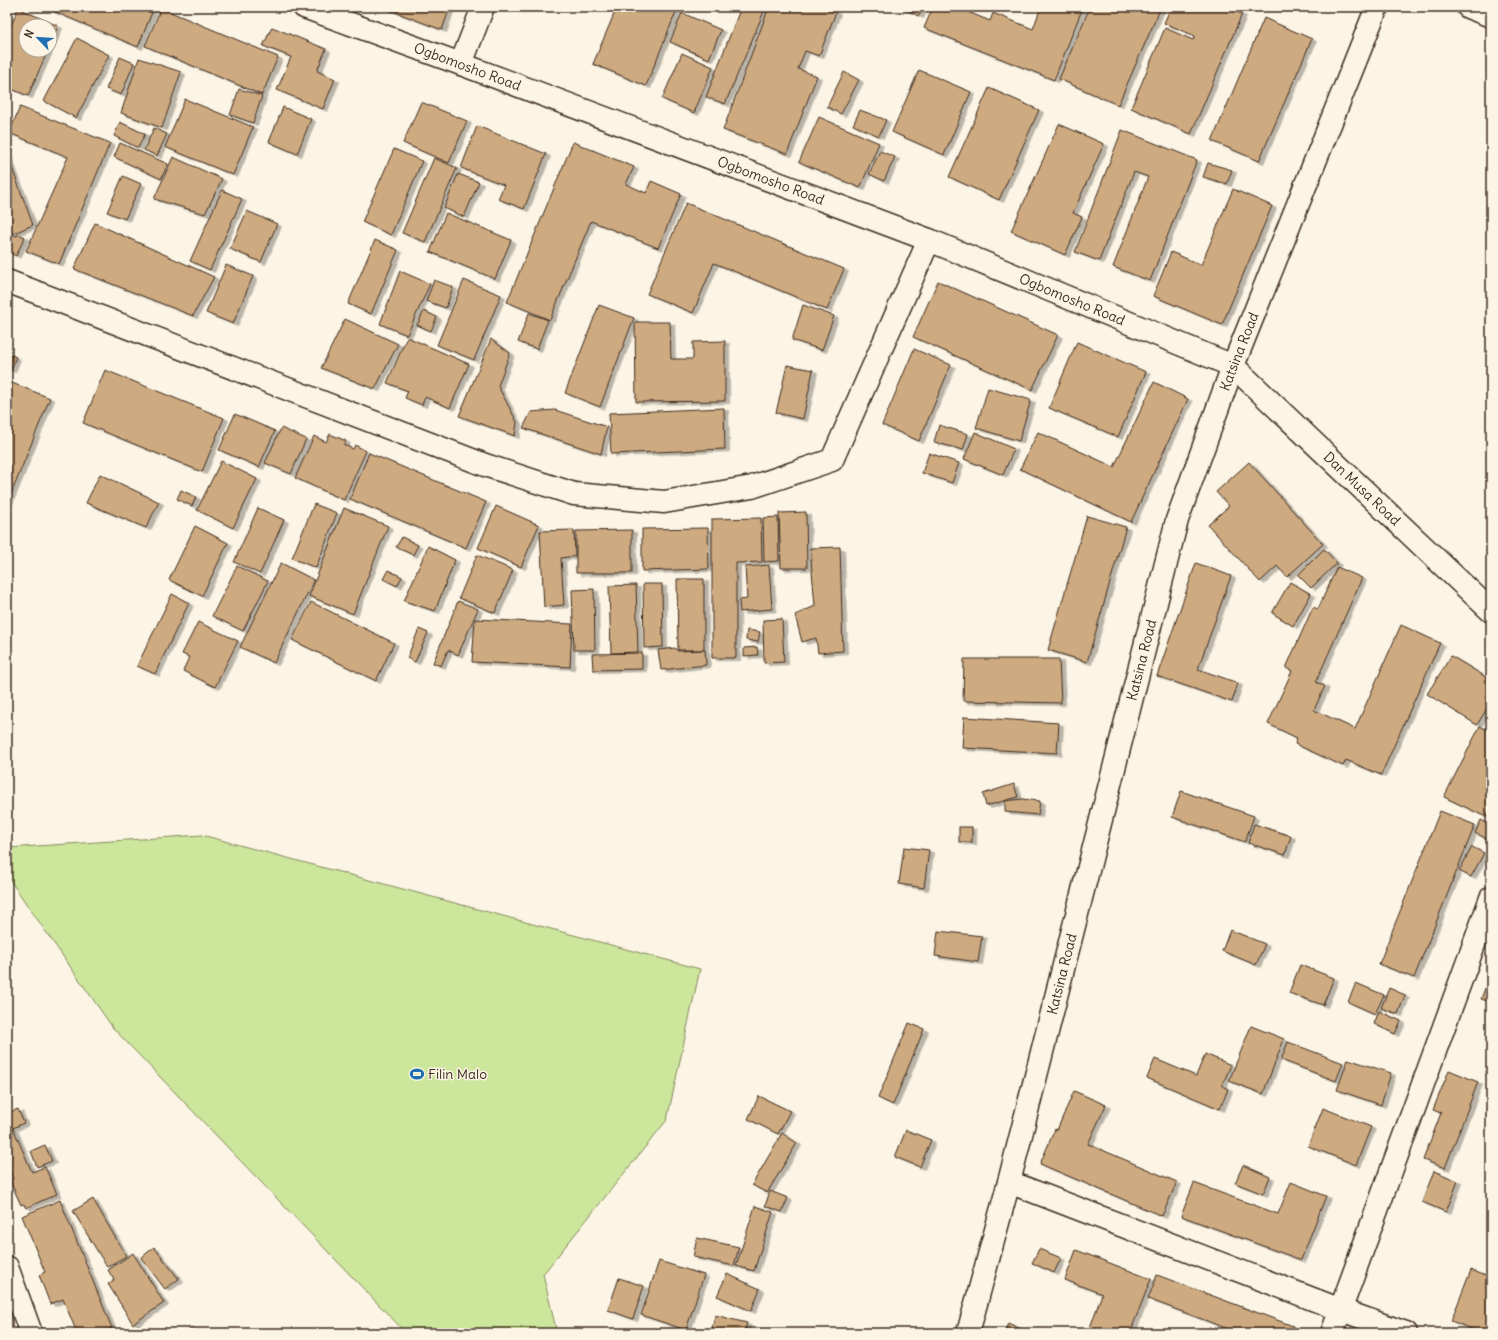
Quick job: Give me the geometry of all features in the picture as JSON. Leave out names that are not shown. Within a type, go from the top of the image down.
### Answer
[{"type":"street","name":"Ogbomosho Road","points":[[304,7],[461,64],[929,240],[1233,366]]},
{"type":"street","points":[[461,64],[482,7]]},
{"type":"street","name":"Katsina Road","points":[[968,1333],[1009,1182],[1177,520],[1233,366],[1377,7]]},
{"type":"street","points":[[1468,7],[1491,16]]},
{"type":"street","points":[[7,281],[486,466],[574,494],[664,502],[752,487],[832,460],[929,240]]},
{"type":"street","name":"Dan Musa Road","points":[[1233,366],[1491,611]]},
{"type":"street","points":[[1332,1333],[1491,898]]},
{"type":"street","points":[[1009,1182],[1341,1310],[1406,1333]]},
{"type":"street","points":[[7,1267],[31,1333]]},
{"type":"green space","name":"Filin Malo","points":[[202,835],[700,969],[667,1120],[543,1274],[557,1333],[406,1333],[113,1028],[7,876],[7,848]]},
{"type":"building","points":[[43,7],[145,7],[153,10],[138,47]]},
{"type":"building","points":[[382,7],[450,7],[442,30]]},
{"type":"building","points":[[617,7],[678,7],[646,86],[593,64]]},
{"type":"building","points":[[741,7],[760,7],[765,9],[725,104],[706,97]]},
{"type":"building","points":[[769,7],[821,7],[836,12],[819,56],[805,51],[798,69],[817,76],[787,154],[723,130]]},
{"type":"building","points":[[900,7],[923,7],[919,16]]},
{"type":"building","points":[[933,7],[970,7],[968,12],[990,21],[993,13],[1033,29],[1041,7],[1083,7],[1054,80],[924,28]]},
{"type":"building","points":[[1090,7],[1161,7],[1118,105],[1059,79]]},
{"type":"building","points":[[1171,7],[1225,7],[1242,14],[1191,134],[1131,108],[1165,28],[1193,40],[1195,36],[1164,23]]},
{"type":"building","points":[[18,8],[40,18],[18,18],[18,58],[45,58],[28,96],[7,87],[7,36]]},
{"type":"building","points":[[161,8],[278,57],[262,95],[145,46]]},
{"type":"building","points":[[682,13],[721,30],[709,59],[670,42]]},
{"type":"building","points":[[1264,18],[1312,39],[1259,161],[1212,141]]},
{"type":"building","points":[[272,27],[326,49],[317,71],[335,79],[323,109],[277,90],[291,57],[263,46]]},
{"type":"building","points":[[77,38],[109,55],[76,118],[44,101]]},
{"type":"building","points":[[682,53],[713,67],[694,113],[662,99]]},
{"type":"building","points":[[120,57],[134,63],[121,95],[106,89]]},
{"type":"building","points":[[139,58],[181,72],[162,128],[121,113]]},
{"type":"building","points":[[919,70],[971,92],[944,155],[892,132]]},
{"type":"building","points":[[844,72],[859,80],[841,114],[827,107]]},
{"type":"building","points":[[989,88],[1039,110],[999,200],[949,177]]},
{"type":"building","points":[[239,89],[262,96],[253,123],[230,115]]},
{"type":"building","points":[[185,99],[253,127],[233,175],[165,147]]},
{"type":"building","points":[[421,102],[467,121],[449,163],[403,143]]},
{"type":"building","points":[[20,107],[110,143],[59,264],[26,251],[68,157],[9,133]]},
{"type":"building","points":[[283,107],[311,119],[297,154],[269,142]]},
{"type":"building","points":[[860,110],[886,120],[879,136],[853,125]]},
{"type":"building","points":[[819,117],[879,143],[860,188],[799,162]]},
{"type":"building","points":[[120,122],[145,134],[138,148],[114,136]]},
{"type":"building","points":[[1059,124],[1104,144],[1073,213],[1082,217],[1065,255],[1011,231]]},
{"type":"building","points":[[477,126],[546,154],[524,209],[498,199],[504,185],[461,168]]},
{"type":"building","points":[[154,128],[167,134],[157,156],[144,150]]},
{"type":"building","points":[[1122,130],[1197,160],[1150,281],[1113,267],[1148,177],[1134,172],[1099,261],[1075,252]]},
{"type":"building","points":[[573,142],[634,167],[626,184],[646,193],[651,181],[681,194],[658,248],[591,221],[550,320],[507,302]]},
{"type":"building","points":[[120,143],[168,164],[161,179],[114,157]]},
{"type":"building","points":[[394,149],[422,161],[391,235],[362,222]]},
{"type":"building","points":[[880,151],[895,157],[884,181],[869,174]]},
{"type":"building","points":[[7,154],[33,225],[7,236]]},
{"type":"building","points":[[173,157],[222,179],[205,214],[154,199]]},
{"type":"building","points":[[434,158],[457,168],[425,242],[402,233]]},
{"type":"building","points":[[1208,163],[1232,170],[1227,184],[1203,177]]},
{"type":"building","points":[[458,174],[479,182],[464,217],[444,208]]},
{"type":"building","points":[[123,176],[141,184],[125,219],[107,212]]},
{"type":"building","points":[[1233,189],[1272,206],[1222,325],[1153,296],[1171,252],[1201,265]]},
{"type":"building","points":[[222,190],[242,199],[210,270],[190,261]]},
{"type":"building","points":[[686,203],[844,269],[827,310],[714,263],[693,313],[647,294]]},
{"type":"building","points":[[247,211],[277,224],[261,262],[230,249]]},
{"type":"building","points":[[446,213],[511,240],[495,279],[430,252]]},
{"type":"building","points":[[95,223],[214,277],[193,316],[74,269]]},
{"type":"building","points":[[12,234],[17,236],[18,234],[25,237],[16,256],[7,251],[7,244]]},
{"type":"building","points":[[375,240],[398,250],[371,314],[348,304]]},
{"type":"building","points":[[226,265],[253,276],[233,324],[206,313]]},
{"type":"building","points":[[400,271],[430,284],[407,335],[380,324]]},
{"type":"building","points":[[434,280],[453,287],[446,308],[426,301]]},
{"type":"building","points":[[464,280],[501,295],[474,360],[437,345]]},
{"type":"building","points":[[938,281],[1058,335],[1032,390],[913,337]]},
{"type":"building","points":[[599,305],[634,318],[600,407],[565,393]]},
{"type":"building","points":[[803,305],[834,316],[822,350],[792,340]]},
{"type":"building","points":[[424,311],[437,317],[431,331],[417,325]]},
{"type":"building","points":[[529,313],[548,320],[537,349],[518,342]]},
{"type":"building","points":[[345,319],[398,344],[375,389],[321,368]]},
{"type":"building","points":[[635,322],[670,322],[671,359],[693,359],[693,342],[725,341],[725,401],[636,402]]},
{"type":"building","points":[[407,337],[469,364],[450,408],[425,397],[422,405],[405,398],[408,391],[387,383]]},
{"type":"building","points":[[491,339],[510,353],[498,386],[517,422],[515,436],[459,416]]},
{"type":"building","points":[[1077,342],[1146,372],[1118,437],[1049,408]]},
{"type":"building","points":[[914,349],[951,365],[919,441],[882,425]]},
{"type":"building","points":[[7,353],[16,357],[11,370],[7,369]]},
{"type":"building","points":[[787,365],[813,370],[803,419],[776,413]]},
{"type":"building","points":[[105,370],[224,418],[202,472],[83,423]]},
{"type":"building","points":[[7,381],[50,398],[7,504]]},
{"type":"building","points":[[1154,382],[1188,399],[1131,522],[1020,469],[1038,432],[1114,467]]},
{"type":"building","points":[[988,388],[1031,400],[1019,441],[976,428]]},
{"type":"building","points":[[724,408],[725,449],[611,454],[609,413]]},
{"type":"building","points":[[555,410],[607,427],[601,454],[523,428],[531,412]]},
{"type":"building","points":[[235,414],[275,431],[259,467],[219,450]]},
{"type":"building","points":[[939,425],[968,434],[963,450],[934,442]]},
{"type":"building","points":[[281,428],[306,439],[291,474],[265,463]]},
{"type":"building","points":[[975,432],[1014,449],[1003,475],[964,459]]},
{"type":"building","points":[[330,434],[346,441],[344,445],[353,449],[355,445],[366,451],[344,500],[295,478],[314,436],[326,442]]},
{"type":"building","points":[[369,453],[486,502],[466,548],[350,499]]},
{"type":"building","points":[[929,453],[959,463],[952,483],[922,473]]},
{"type":"building","points":[[221,461],[257,479],[233,528],[197,510]]},
{"type":"building","points":[[1249,462],[1323,544],[1287,577],[1277,566],[1260,582],[1208,525],[1229,506],[1216,492]]},
{"type":"building","points":[[100,474],[159,502],[146,528],[86,503]]},
{"type":"building","points":[[181,490],[196,497],[192,506],[177,499]]},
{"type":"building","points":[[314,504],[337,513],[316,568],[292,558]]},
{"type":"building","points":[[496,506],[539,525],[521,567],[478,548]]},
{"type":"building","points":[[258,508],[284,520],[260,574],[234,562]]},
{"type":"building","points":[[344,508],[388,526],[353,614],[309,596]]},
{"type":"building","points":[[806,512],[807,568],[781,568],[779,513]]},
{"type":"building","points":[[1087,516],[1126,527],[1087,662],[1048,650]]},
{"type":"building","points":[[778,517],[779,561],[764,562],[763,518]]},
{"type":"building","points":[[761,518],[762,562],[736,563],[736,658],[712,658],[712,519]]},
{"type":"building","points":[[195,526],[228,543],[202,596],[169,580]]},
{"type":"building","points":[[708,528],[709,569],[642,571],[642,529]]},
{"type":"building","points":[[574,530],[575,556],[561,558],[564,605],[544,607],[540,531]]},
{"type":"building","points":[[632,530],[632,573],[576,573],[576,531]]},
{"type":"building","points":[[402,537],[418,545],[413,555],[396,547]]},
{"type":"building","points":[[428,546],[455,560],[435,611],[404,601]]},
{"type":"building","points":[[840,547],[843,651],[818,653],[816,638],[802,642],[795,615],[815,606],[810,548]]},
{"type":"building","points":[[1324,549],[1337,563],[1311,588],[1298,575]]},
{"type":"building","points":[[477,555],[513,570],[495,613],[459,598]]},
{"type":"building","points":[[281,563],[314,580],[274,663],[240,647]]},
{"type":"building","points":[[1196,563],[1231,576],[1198,669],[1238,683],[1232,702],[1157,676]]},
{"type":"building","points":[[769,565],[772,609],[740,612],[739,600],[747,599],[745,567]]},
{"type":"building","points":[[237,566],[268,581],[243,631],[212,616]]},
{"type":"building","points":[[1337,567],[1362,578],[1316,682],[1325,686],[1314,710],[1355,729],[1401,625],[1440,643],[1381,775],[1346,760],[1343,766],[1295,744],[1297,738],[1268,724],[1292,671],[1286,668],[1313,607],[1318,609]]},
{"type":"building","points":[[388,570],[402,577],[397,586],[383,579]]},
{"type":"building","points":[[677,579],[704,579],[704,650],[678,650]]},
{"type":"building","points":[[1290,582],[1311,594],[1293,626],[1272,613]]},
{"type":"building","points":[[643,584],[662,584],[663,647],[644,648]]},
{"type":"building","points":[[636,585],[638,652],[611,653],[609,586]]},
{"type":"building","points":[[594,589],[595,650],[574,650],[572,590]]},
{"type":"building","points":[[172,594],[189,603],[155,674],[137,666]]},
{"type":"building","points":[[458,601],[478,609],[458,655],[448,650],[441,666],[433,663]]},
{"type":"building","points":[[311,602],[394,643],[376,681],[292,640]]},
{"type":"building","points":[[475,619],[572,624],[570,667],[472,662]]},
{"type":"building","points":[[782,619],[784,662],[764,663],[763,620]]},
{"type":"building","points":[[198,622],[238,641],[215,687],[183,671],[189,657],[182,654]]},
{"type":"building","points":[[419,629],[428,633],[415,662],[407,658]]},
{"type":"building","points":[[747,630],[760,632],[758,642],[746,640]]},
{"type":"building","points":[[757,647],[758,655],[744,656],[744,648]]},
{"type":"building","points":[[675,648],[678,651],[705,650],[706,665],[661,670],[658,650]]},
{"type":"building","points":[[642,653],[642,669],[593,670],[592,654]]},
{"type":"building","points":[[1451,656],[1491,680],[1491,702],[1477,725],[1427,694]]},
{"type":"building","points":[[964,659],[1059,659],[1061,703],[963,701]]},
{"type":"building","points":[[964,717],[1059,723],[1057,753],[962,748]]},
{"type":"building","points":[[1480,726],[1491,732],[1491,806],[1486,817],[1444,797]]},
{"type":"building","points":[[1014,784],[1018,797],[986,806],[983,794]]},
{"type":"building","points":[[1181,791],[1254,816],[1245,842],[1172,817]]},
{"type":"building","points":[[1022,799],[1040,801],[1038,815],[1005,812],[1005,801]]},
{"type":"building","points":[[1440,811],[1475,825],[1414,978],[1379,964]]},
{"type":"building","points":[[1481,820],[1491,825],[1491,831],[1487,839],[1475,833]]},
{"type":"building","points":[[1254,824],[1291,836],[1285,855],[1248,843]]},
{"type":"building","points":[[959,827],[972,827],[972,842],[959,842]]},
{"type":"building","points":[[904,847],[929,850],[924,888],[899,884]]},
{"type":"building","points":[[1472,847],[1484,853],[1471,877],[1459,871]]},
{"type":"building","points":[[1230,930],[1265,944],[1256,965],[1222,951]]},
{"type":"building","points":[[938,931],[982,936],[978,962],[935,956]]},
{"type":"building","points":[[1300,965],[1334,978],[1323,1005],[1289,993]]},
{"type":"building","points":[[1491,972],[1491,1002],[1481,999]]},
{"type":"building","points":[[1356,983],[1384,995],[1375,1014],[1348,1002]]},
{"type":"building","points":[[1389,988],[1405,995],[1398,1014],[1381,1008]]},
{"type":"building","points":[[1379,1011],[1401,1021],[1395,1034],[1374,1024]]},
{"type":"building","points":[[909,1023],[924,1029],[893,1105],[878,1098]]},
{"type":"building","points":[[1251,1026],[1284,1039],[1263,1094],[1229,1081]]},
{"type":"building","points":[[1288,1042],[1343,1063],[1336,1081],[1281,1060]]},
{"type":"building","points":[[1205,1054],[1231,1065],[1222,1086],[1228,1089],[1220,1109],[1147,1078],[1155,1059],[1196,1076]]},
{"type":"building","points":[[1348,1059],[1391,1073],[1381,1105],[1337,1090]]},
{"type":"building","points":[[1449,1070],[1478,1082],[1445,1168],[1423,1160],[1441,1113],[1433,1110]]},
{"type":"building","points":[[1074,1091],[1106,1105],[1088,1144],[1177,1182],[1162,1216],[1040,1164]]},
{"type":"building","points":[[759,1096],[790,1111],[778,1134],[748,1119]]},
{"type":"building","points":[[1323,1108],[1371,1127],[1356,1165],[1308,1146]]},
{"type":"building","points":[[18,1109],[24,1123],[13,1128],[32,1172],[45,1167],[57,1194],[26,1208],[24,1204],[21,1205],[10,1181],[13,1179],[7,1166],[7,1114]]},
{"type":"building","points":[[906,1130],[931,1140],[920,1167],[895,1157]]},
{"type":"building","points":[[782,1133],[797,1143],[767,1193],[752,1185]]},
{"type":"building","points":[[45,1145],[52,1161],[37,1167],[31,1151]]},
{"type":"building","points":[[1243,1165],[1270,1177],[1263,1194],[1235,1183]]},
{"type":"building","points":[[1434,1171],[1458,1181],[1446,1212],[1422,1202]]},
{"type":"building","points":[[1291,1182],[1326,1196],[1301,1260],[1181,1216],[1194,1183],[1278,1214]]},
{"type":"building","points":[[770,1191],[788,1198],[782,1212],[765,1206]]},
{"type":"building","points":[[93,1199],[126,1256],[107,1267],[73,1211]]},
{"type":"building","points":[[60,1200],[112,1328],[100,1333],[77,1333],[63,1299],[50,1304],[39,1275],[45,1272],[22,1216]]},
{"type":"building","points":[[755,1206],[773,1212],[754,1271],[736,1266]]},
{"type":"building","points":[[697,1238],[739,1247],[734,1266],[693,1257]]},
{"type":"building","points":[[154,1247],[179,1279],[165,1289],[141,1258]]},
{"type":"building","points":[[1039,1249],[1061,1258],[1054,1273],[1032,1263]]},
{"type":"building","points":[[1076,1250],[1151,1279],[1130,1333],[1088,1333],[1102,1294],[1065,1280]]},
{"type":"building","points":[[133,1253],[164,1303],[133,1324],[108,1284],[114,1280],[108,1270]]},
{"type":"building","points":[[659,1261],[704,1275],[686,1330],[641,1315]]},
{"type":"building","points":[[1471,1270],[1491,1278],[1491,1333],[1482,1333],[1451,1321]]},
{"type":"building","points":[[727,1274],[760,1289],[751,1311],[717,1296]]},
{"type":"building","points":[[1157,1275],[1293,1326],[1291,1333],[1239,1333],[1148,1299]]},
{"type":"building","points":[[619,1278],[644,1286],[633,1319],[608,1310]]},
{"type":"building","points":[[715,1315],[747,1323],[744,1333],[711,1333]]},
{"type":"building","points":[[1008,1323],[1023,1330],[1022,1333],[1004,1333]]},
{"type":"building","points":[[193,1327],[197,1333],[185,1333]]},
{"type":"place","name":"Filin Malo","points":[[417,1074]]}]
